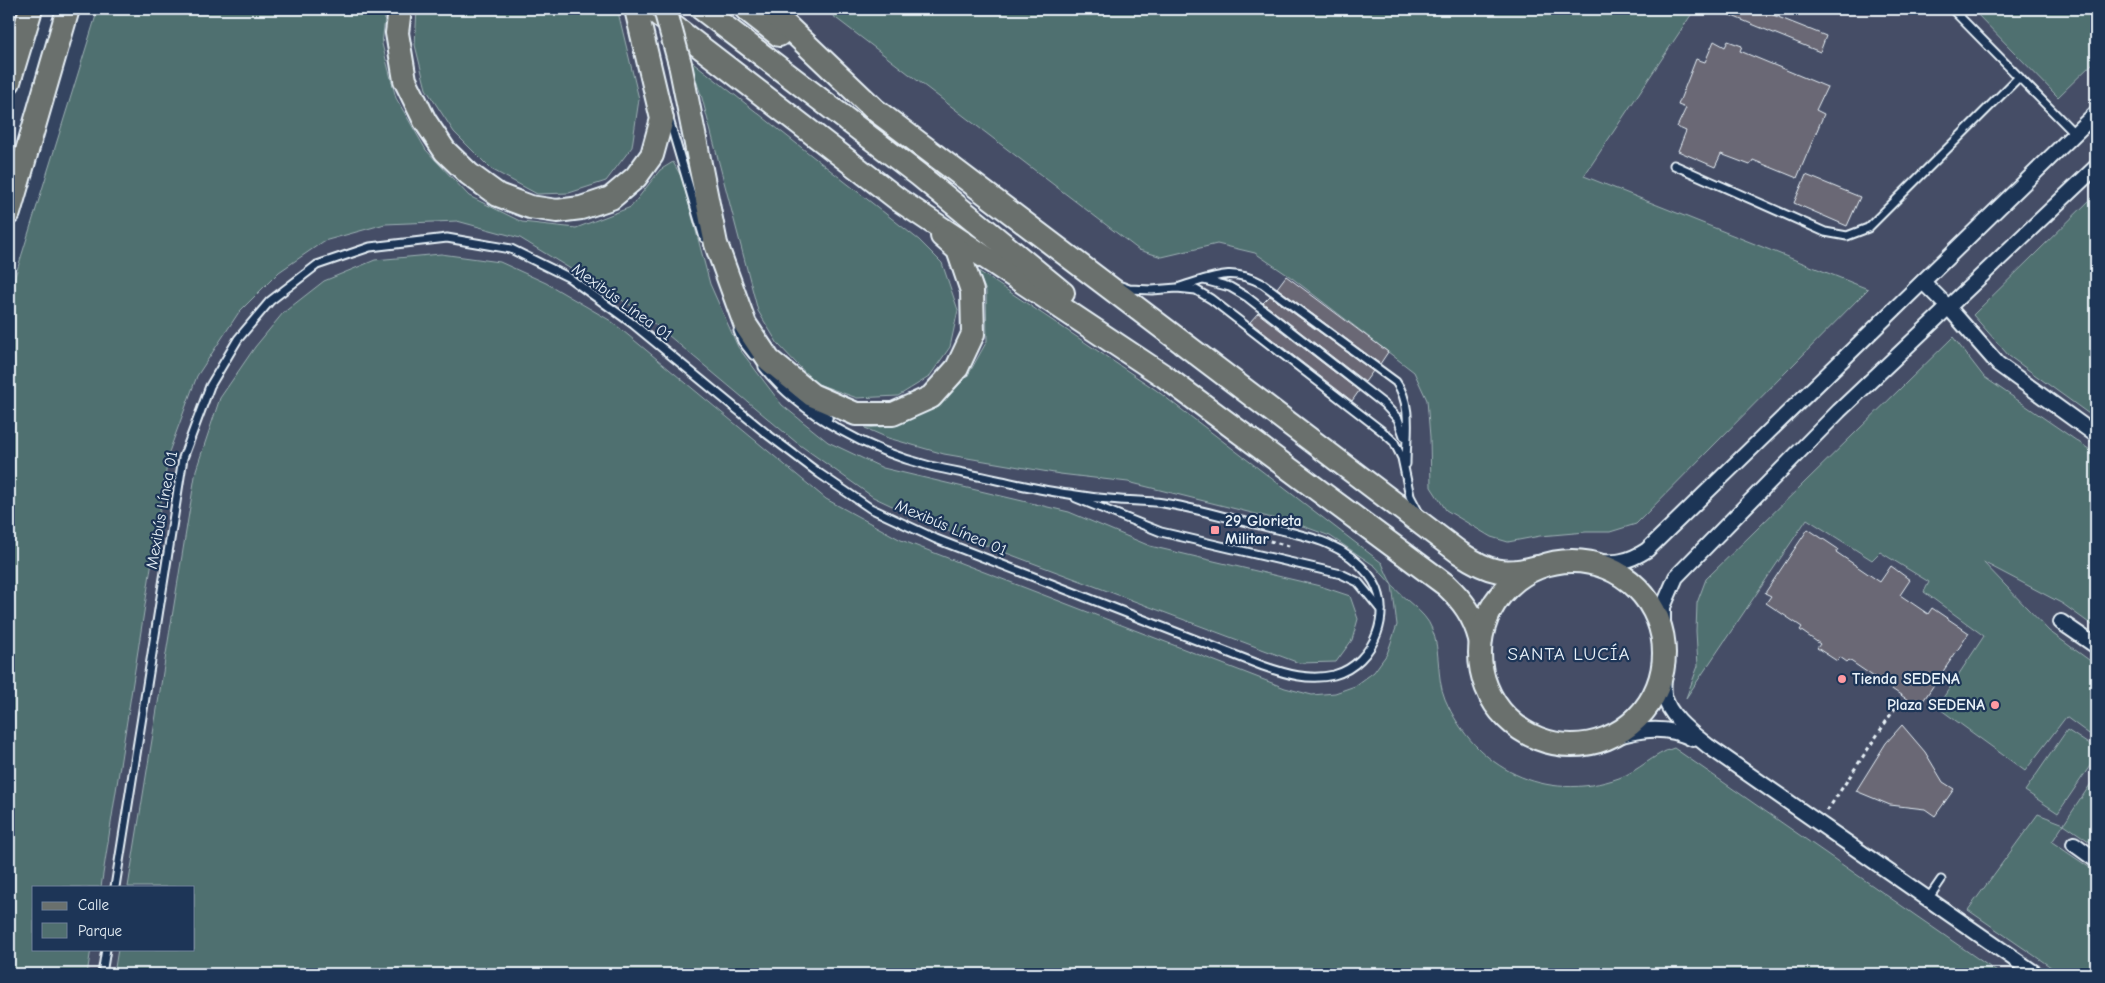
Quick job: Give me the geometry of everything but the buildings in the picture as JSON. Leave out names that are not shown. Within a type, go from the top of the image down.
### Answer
[{"type":"main road","points":[[9,82],[31,9]]},
{"type":"main road","points":[[9,213],[68,9]]},
{"type":"main road","points":[[400,9],[397,33],[404,80],[425,121],[445,151],[469,174],[498,195],[530,206],[557,211],[581,208],[611,198],[636,177],[652,155],[662,119],[636,9]]},
{"type":"main road","points":[[651,9],[900,200],[958,250],[972,291],[974,334],[957,368],[930,397],[893,414],[856,414],[812,396],[769,360],[745,324],[716,244],[680,64],[665,9]]},
{"type":"main road","points":[[702,9],[919,175],[1164,376],[1446,585],[1470,611],[1480,639]]},
{"type":"main road","points":[[746,9],[1079,265],[1478,565],[1492,571],[1517,572],[1537,567],[1564,561],[1592,562],[1618,573],[1640,590],[1655,613],[1664,639],[1663,667],[1655,693],[1638,717],[1627,728],[1599,741],[1568,745],[1552,743],[1524,732],[1500,712],[1485,685],[1479,654],[1480,639],[1487,615],[1500,594],[1511,582],[1537,567]]},
{"type":"main road","points":[[769,9],[874,109]]},
{"type":"main road","points":[[900,200],[1164,376]]},
{"type":"street","points":[[1592,562],[1618,564],[1633,559],[1648,550],[2096,113]]},
{"type":"street","points":[[1664,639],[1663,607],[1676,577],[1839,411],[2096,167]]},
{"type":"street","points":[[1923,282],[1949,308],[1998,364],[2096,435]]},
{"type":"street","points":[[2061,622],[2096,646]]},
{"type":"street","points":[[1663,667],[1664,696],[1672,711],[1688,729],[1708,746],[1820,822],[2036,974]]},
{"type":"street","points":[[1599,741],[1630,733],[1658,729],[1674,731],[1708,746]]},
{"type":"street","points":[[2074,844],[2096,860]]},
{"type":"lane","points":[[1952,9],[2075,134]]},
{"type":"lane","points":[[648,56],[675,138],[705,242]]},
{"type":"lane","points":[[1674,165],[1825,232],[1847,236],[1868,228],[2020,77]]},
{"type":"lane","name":"Mexibús Línea 01","points":[[115,886],[183,458],[210,386],[238,339],[270,300],[317,265],[370,247],[447,238],[511,249],[568,277],[633,324],[790,451],[870,508],[936,539],[1288,675],[1311,678],[1335,675],[1356,665],[1368,652],[1378,633],[1381,611],[1380,595],[1374,580],[1360,564],[1324,540],[1162,503],[1066,494],[928,466],[881,449],[806,410],[777,385],[742,342],[735,324]]},
{"type":"lane","points":[[1079,265],[1110,282],[1130,289],[1177,288],[1196,290],[1211,299],[1394,442],[1402,458],[1410,496],[1422,518],[1440,538]]},
{"type":"lane","points":[[1177,288],[1229,273],[1248,276],[1264,284],[1396,382],[1404,393],[1407,408],[1405,477]]},
{"type":"lane","points":[[1203,280],[1230,287],[1248,297],[1384,404],[1398,419],[1406,441]]},
{"type":"lane","name":"Mexibús Línea 01","points":[[769,360],[807,402],[846,432]]},
{"type":"lane","name":"Mexibús Línea 01","points":[[1066,494],[1161,532],[1341,574],[1358,582],[1381,611]]},
{"type":"lane","points":[[1928,898],[1941,880]]},
{"type":"lane","points":[[102,974],[106,950]]},
{"type":"path","points":[[1262,539],[1293,547]]},
{"type":"path","points":[[1820,822],[1899,702]]},
{"type":"shaded area","points":[[98,9],[2096,9],[2096,974],[9,974]]},
{"type":"green space","points":[[98,9],[386,9],[382,44],[396,98],[426,150],[469,196],[522,222],[576,228],[631,207],[660,170],[673,162],[682,178],[710,284],[738,347],[782,405],[828,442],[883,468],[1069,512],[1150,546],[1320,586],[1350,596],[1358,619],[1352,640],[1336,662],[1299,663],[937,527],[873,497],[797,443],[638,310],[520,238],[457,221],[385,224],[324,241],[279,272],[239,312],[197,376],[169,452],[101,886],[32,886],[32,950],[91,950],[87,974],[9,974],[9,296]]},
{"type":"green space","points":[[417,9],[614,9],[618,12],[639,99],[632,147],[606,181],[569,193],[537,194],[491,169],[454,132],[426,89],[415,45]]},
{"type":"green space","points":[[824,9],[1695,9],[1584,176],[1868,289],[1636,524],[1610,532],[1540,536],[1508,542],[1491,537],[1446,510],[1431,487],[1427,400],[1414,372],[1292,278],[1255,253],[1217,244],[1162,257],[1139,250]]},
{"type":"green space","points":[[1972,9],[2096,9],[2096,60],[2058,97]]},
{"type":"green space","points":[[689,59],[919,240],[942,263],[958,310],[950,347],[929,377],[898,396],[857,398],[815,383],[778,344],[758,311],[702,98]]},
{"type":"green space","points":[[2096,194],[2096,419],[2009,356],[1973,315]]},
{"type":"green space","points":[[441,254],[500,262],[546,283],[611,321],[826,499],[901,540],[1285,688],[1312,695],[1335,693],[1355,686],[1374,672],[1387,654],[1397,625],[1392,585],[1375,566],[1330,536],[1300,525],[1128,482],[1060,474],[944,454],[888,438],[865,428],[893,426],[936,407],[967,377],[987,341],[986,291],[977,270],[1156,390],[1382,563],[1396,590],[1429,622],[1437,646],[1442,691],[1458,724],[1475,745],[1494,762],[1516,774],[1540,783],[1565,786],[1592,785],[1626,775],[1659,754],[1674,748],[2000,974],[114,974],[118,950],[195,950],[195,886],[128,886],[196,470],[220,398],[255,347],[283,313],[324,281],[375,260]]},
{"type":"green space","points":[[1953,337],[1984,377],[2096,454],[2096,628],[2063,604],[1983,562],[2049,631],[2096,665],[2096,739],[2066,717],[2025,771],[1937,707],[1984,636],[1924,592],[1929,582],[1880,552],[1872,560],[1807,519],[1686,698],[1698,666],[1697,603],[1706,579]]},
{"type":"green space","points":[[2067,730],[2096,749],[2096,757],[2058,813],[2025,791]]},
{"type":"green space","points":[[2096,776],[2096,846],[2064,824]]},
{"type":"green space","points":[[2038,814],[2064,824],[2052,842],[2096,872],[2096,974],[2061,974],[1968,910]]},
{"type":"place","name":"29 Glorieta Militar","points":[[1215,530]]},
{"type":"place","name":"Tienda SEDENA","points":[[1842,679]]},
{"type":"place","name":"Plaza SEDENA","points":[[1995,705]]},
{"type":"district","name":"SANTA LUCÍA","points":[[1569,654]]}]
